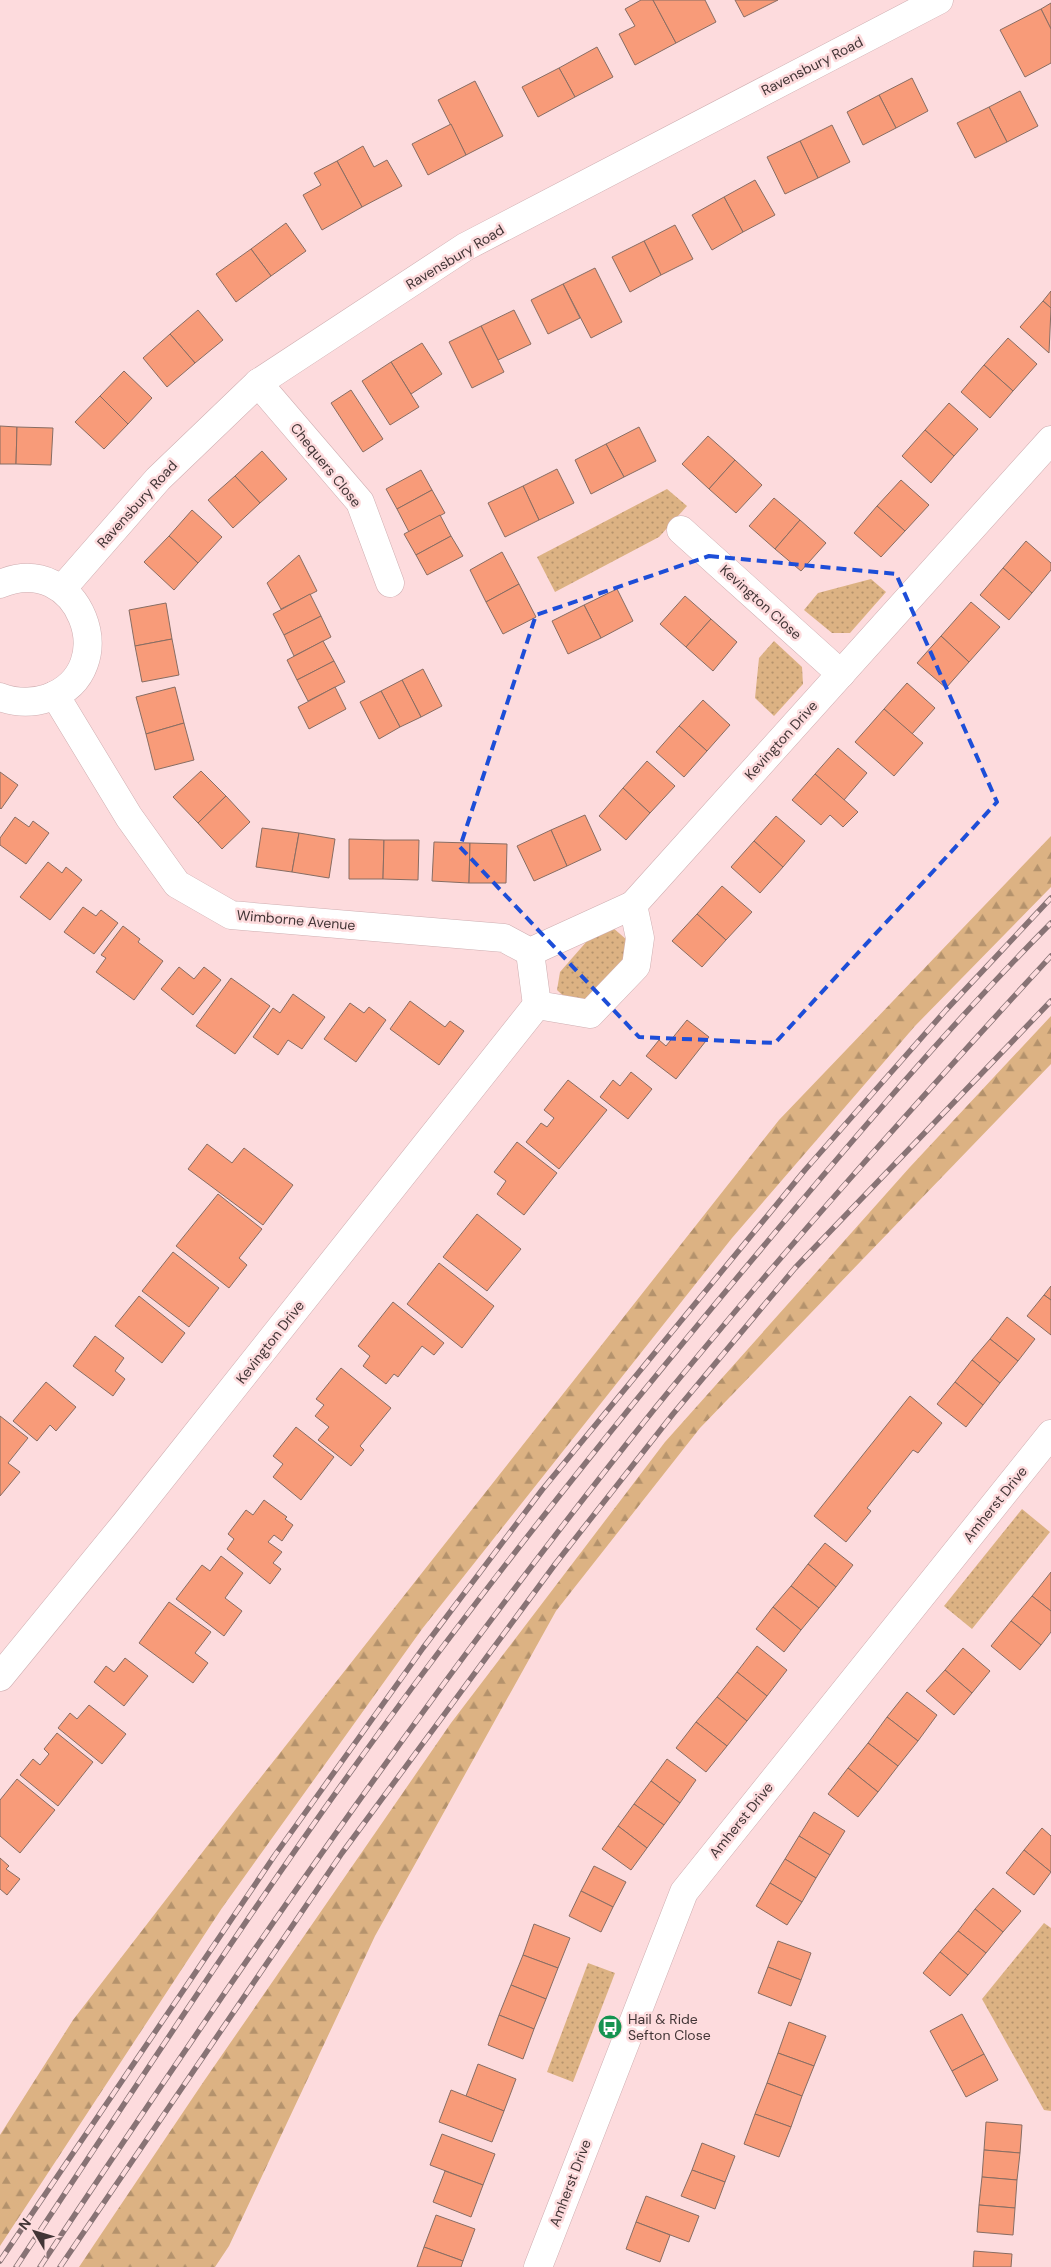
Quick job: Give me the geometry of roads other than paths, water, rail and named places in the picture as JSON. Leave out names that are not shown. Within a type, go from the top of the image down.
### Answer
[{"type":"street","name":"Ravensbury Road","points":[[62,589],[158,479],[258,383],[465,247],[940,0]]},
{"type":"street","name":"Chequers Close","points":[[258,383],[360,502],[390,583]]},
{"type":"street","name":"Kevington Drive","points":[[633,905],[1051,440]]},
{"type":"street","name":"Kevington Close","points":[[682,530],[841,674]]},
{"type":"street","points":[[0,584],[9,580],[27,578],[45,581],[62,589],[77,604],[80,610],[86,623],[88,644],[84,664],[72,682],[55,695],[38,701],[20,702],[0,697]]},
{"type":"street","name":"Wimborne Avenue","points":[[55,695],[129,817],[177,884],[231,915],[504,938],[530,952]]},
{"type":"street","points":[[633,905],[640,938],[636,966],[590,1014],[537,1005],[530,952],[633,905]]},
{"type":"street","name":"Kevington Drive","points":[[0,1677],[125,1524],[537,1005]]},
{"type":"street","name":"Amherst Drive","points":[[538,2267],[684,1892],[1051,1434]]},
{"type":"railway","points":[[0,2261],[275,1855],[423,1648],[542,1490],[805,1170],[946,1010],[1051,898]]},
{"type":"railway","points":[[16,2267],[287,1862],[381,1730],[473,1607],[615,1426],[797,1206],[939,1042],[1051,923]]},
{"type":"railway","points":[[40,2267],[187,2047],[338,1830],[415,1722],[574,1511],[656,1407],[752,1292],[900,1122],[1051,956]]},
{"type":"railway","points":[[60,2267],[342,1853],[556,1563],[673,1414],[795,1268],[1051,1001]]},
{"type":"place","name":"Hail & Ride Sefton Close","points":[[610,2027]]}]
